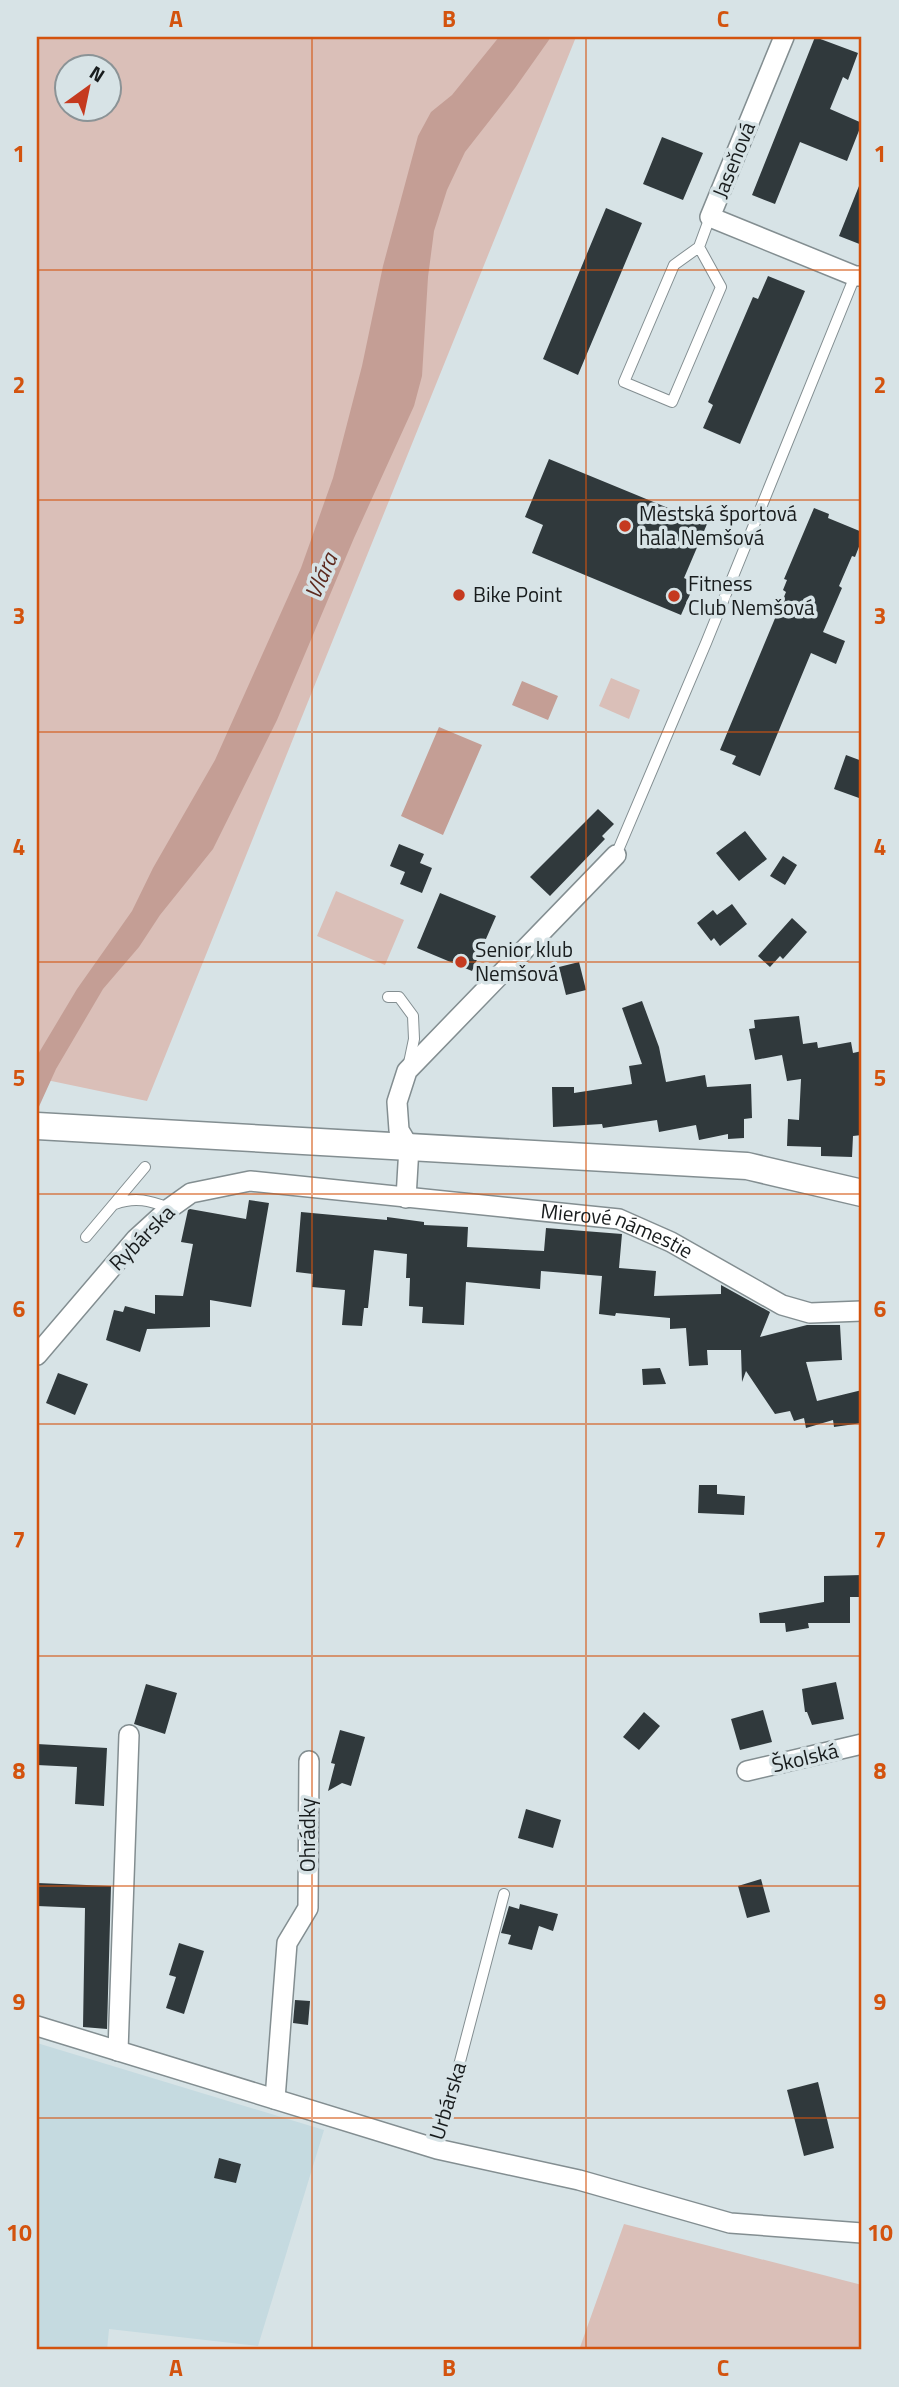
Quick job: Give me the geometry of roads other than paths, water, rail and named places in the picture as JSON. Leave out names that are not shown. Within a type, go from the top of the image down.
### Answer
[{"type":"main road","points":[[37,1126],[747,1166],[862,1193]]},
{"type":"street","name":"Jaseňová","points":[[784,37],[710,217],[859,276]]},
{"type":"street","points":[[406,1198],[409,1147],[399,1130],[397,1102],[407,1070],[616,855]]},
{"type":"street","name":"Rybárska","points":[[37,1355],[136,1239],[191,1192],[250,1181],[406,1198]]},
{"type":"street","name":"Mierové námestie","points":[[406,1198],[620,1219],[671,1241],[789,1308],[810,1313],[862,1311]]},
{"type":"street","points":[[118,2051],[129,1735]]},
{"type":"street","name":"Školská","points":[[747,1771],[862,1744]]},
{"type":"street","name":"Ohrádky","points":[[275,2099],[287,1943],[307,1908],[309,1761]]},
{"type":"street","name":"Urbárska","points":[[37,2026],[437,2148]]},
{"type":"street","points":[[437,2148],[579,2180],[730,2223],[862,2233]]},
{"type":"lane","points":[[699,247],[721,287],[672,402],[624,382],[674,265],[699,247],[710,217]]},
{"type":"lane","points":[[616,855],[859,276]]},
{"type":"lane","points":[[388,997],[399,998],[413,1016],[414,1039],[407,1070]]},
{"type":"lane","points":[[86,1237],[145,1167]]},
{"type":"lane","points":[[115,1204],[127,1199],[142,1199],[170,1208]]},
{"type":"lane","name":"Urbárska","points":[[437,2148],[504,1894]]},
{"type":"water","name":"Vlára","points":[[499,37],[551,37],[465,152],[447,190],[434,231],[428,277],[422,376],[414,406],[354,538],[277,720],[213,849],[160,915],[139,947],[103,989],[56,1069],[37,1111],[37,1056],[77,989],[132,911],[153,868],[215,760],[301,568],[333,478],[362,366],[383,266],[418,136],[431,112],[452,95]]},
{"type":"water","points":[[522,681],[558,696],[548,720],[512,705]]},
{"type":"water","points":[[439,727],[482,745],[443,835],[401,816]]},
{"type":"place","name":"Mestská športová hala Nemšová","points":[[625,526]]},
{"type":"place","name":"Bike Point","points":[[459,595]]},
{"type":"place","name":"Fitness Club Nemšová","points":[[674,596]]},
{"type":"place","name":"Senior klub Nemšová","points":[[461,962]]}]
